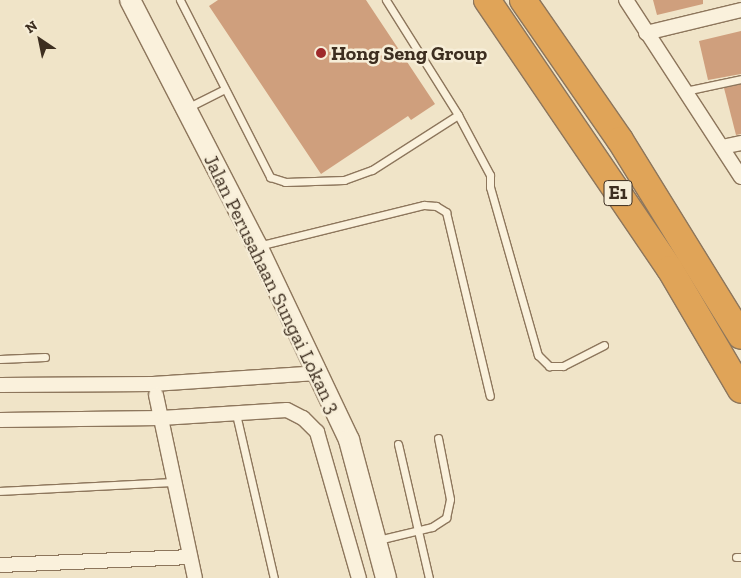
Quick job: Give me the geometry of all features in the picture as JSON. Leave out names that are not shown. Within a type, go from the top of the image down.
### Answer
[{"type":"highway","name":"E1","points":[[487,0],[670,270],[741,390]]},
{"type":"highway","name":"E1","points":[[523,0],[620,140],[741,336]]},
{"type":"main road","name":"Jalan Perusahaan Sungai Lokan 3","points":[[130,0],[257,246],[349,440],[386,578]]},
{"type":"street","points":[[626,0],[741,177]]},
{"type":"street","points":[[646,32],[741,10]]},
{"type":"street","points":[[722,147],[741,143]]},
{"type":"street","points":[[0,385],[154,390],[317,373]]},
{"type":"street","points":[[154,390],[195,578]]},
{"type":"street","points":[[0,420],[161,418],[287,410],[303,418],[317,432],[358,578]]},
{"type":"street","points":[[0,566],[190,558]]},
{"type":"lane","points":[[180,0],[270,177],[285,182],[344,180],[372,170],[458,115]]},
{"type":"lane","points":[[386,0],[458,115],[490,176],[490,187],[538,355],[549,366],[563,366],[604,345]]},
{"type":"lane","points":[[685,92],[741,79]]},
{"type":"lane","points":[[185,108],[224,89]]},
{"type":"lane","points":[[257,246],[424,205],[436,206],[446,212],[490,396]]},
{"type":"lane","points":[[0,359],[45,357]]},
{"type":"lane","points":[[236,414],[274,578]]},
{"type":"lane","points":[[376,540],[432,527],[449,512],[438,438]]},
{"type":"lane","points":[[398,444],[429,578]]},
{"type":"lane","points":[[0,491],[174,482]]},
{"type":"building","name":"Hong Seng Group","points":[[218,0],[366,0],[435,104],[411,120],[408,116],[321,174],[209,6]]},
{"type":"building","points":[[653,0],[703,0],[703,4],[657,15]]},
{"type":"building","points":[[741,31],[741,74],[708,80],[699,41]]},
{"type":"building","points":[[741,84],[741,134],[736,135],[724,88]]},
{"type":"place","name":"Hong Seng Group","points":[[321,53]]}]
